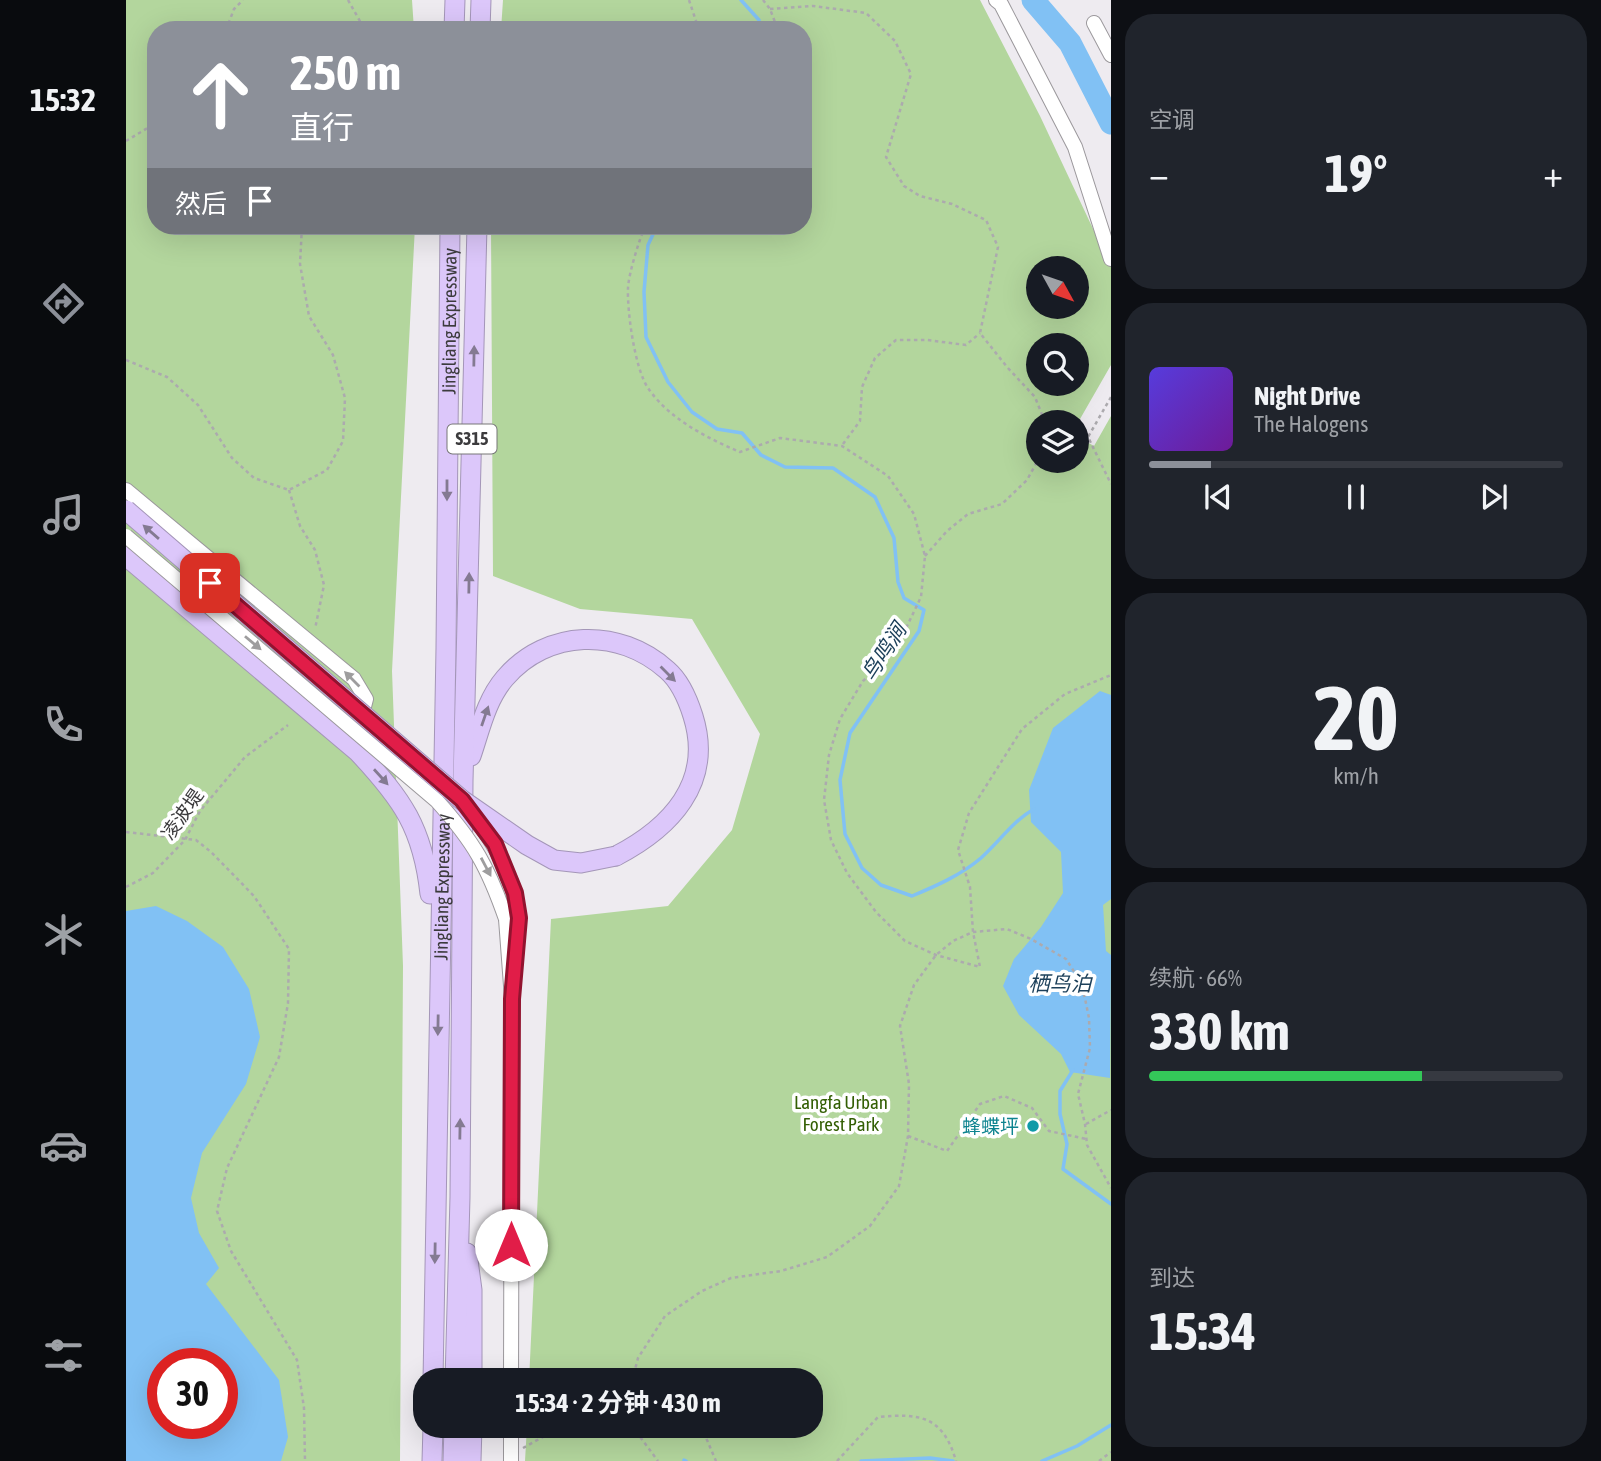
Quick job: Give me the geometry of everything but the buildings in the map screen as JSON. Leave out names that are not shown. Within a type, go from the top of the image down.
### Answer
[{"type":"highway","points":[[454,21],[455,0]]},
{"type":"highway","points":[[480,21],[481,0]]},
{"type":"highway","name":"Jingliang Expressway","points":[[433,1368],[446,648],[450,235]]},
{"type":"highway","name":"Jingliang Expressway","points":[[460,1197],[463,790],[477,235]]},
{"type":"highway","points":[[126,510],[527,845],[554,860],[582,863],[616,856],[664,826],[677,811],[691,788],[697,761],[697,729],[687,697],[668,671],[643,654],[617,644],[590,639],[569,640],[548,646],[524,660],[503,680],[488,706],[463,790]]},
{"type":"highway","points":[[126,556],[358,751],[387,782],[405,808],[419,836],[427,867],[439,957]]},
{"type":"highway","points":[[455,1368],[460,1197]]},
{"type":"highway","points":[[460,1197],[472,1290],[472,1368]]},
{"type":"highway","points":[[432,1461],[433,1438]]},
{"type":"highway","points":[[453,1461],[454,1438]]},
{"type":"highway","points":[[471,1461],[472,1438]]},
{"type":"street","points":[[996,0],[1001,4],[1075,147],[1111,259]]},
{"type":"street","points":[[1094,23],[1111,55]]},
{"type":"street","points":[[126,490],[355,679],[363,690],[365,709],[355,720],[343,725],[315,716]]},
{"type":"street","points":[[126,536],[437,801],[458,824],[479,854],[513,918]]},
{"type":"street","points":[[463,790],[495,844],[515,893],[512,999],[511,1368]]},
{"type":"street","points":[[511,1438],[511,1458]]},
{"type":"path","points":[[229,21],[234,9],[243,0]]},
{"type":"path","points":[[348,0],[360,21]]},
{"type":"path","points":[[689,0],[696,21]]},
{"type":"path","points":[[763,0],[775,21]]},
{"type":"path","points":[[770,9],[813,6],[866,13],[895,41],[911,74],[886,157],[904,186],[920,197],[952,204],[986,220],[998,247],[980,334],[966,345],[927,340],[896,340],[875,358],[862,387],[860,421],[842,446]]},
{"type":"path","points":[[126,141],[147,128]]},
{"type":"path","points":[[126,360],[167,377],[198,405],[232,458],[254,478],[289,490],[327,470],[343,441],[345,398],[333,355],[309,316],[300,264],[302,235]]},
{"type":"path","points":[[642,235],[628,287],[634,347],[647,387],[673,416],[716,442],[740,452],[780,438],[842,446],[888,476],[914,514],[925,556],[920,598],[895,650],[863,681],[840,719],[829,755],[824,800],[831,840],[848,873],[876,912],[905,941],[936,955],[980,967],[973,932],[970,887],[958,850],[969,813],[1022,729],[1065,694],[1111,675]]},
{"type":"path","points":[[980,334],[1035,397],[1040,410]]},
{"type":"path","points":[[1089,436],[1111,397]]},
{"type":"path","points":[[1089,440],[1111,484]]},
{"type":"path","points":[[925,556],[947,531],[968,514],[1002,503],[1031,473]]},
{"type":"path","points":[[289,490],[300,526],[315,550],[324,585],[315,629]]},
{"type":"path","name":"凌波堤","points":[[126,887],[153,873],[185,840],[200,811],[245,757],[288,725]]},
{"type":"path","points":[[126,832],[196,840],[254,896],[289,949],[288,1003],[279,1057],[227,1168],[217,1211],[231,1251],[297,1360],[304,1408],[305,1461]]},
{"type":"path","points":[[635,1368],[638,1358],[665,1316],[702,1291],[731,1278],[780,1271],[827,1257],[870,1226],[899,1186],[908,1136],[909,1084],[900,1026],[914,985],[936,955],[953,941],[973,932],[1007,929],[1031,939],[1066,959],[1082,984],[1089,1018],[1090,1048],[1078,1094],[1087,1145],[1111,1188]]},
{"type":"path","points":[[908,1136],[947,1151],[980,1104],[1004,1096],[1032,1108],[1049,1131],[1086,1139]]},
{"type":"path","points":[[1085,1124],[1111,1110]]},
{"type":"path","points":[[837,1461],[878,1417],[907,1415],[932,1421],[951,1441],[957,1461]]},
{"type":"path","points":[[511,1458],[543,1438]]},
{"type":"path","points":[[641,1438],[657,1461]]},
{"type":"path","points":[[706,1438],[716,1461]]},
{"type":"path","points":[[1099,1461],[1111,1452]]},
{"type":"green space","points":[[126,0],[412,0],[413,21],[147,21],[147,235],[415,235],[392,671],[403,966],[400,1461],[126,1461]]},
{"type":"green space","name":"Langfa Urban Forest Park","points":[[503,0],[980,0],[1040,116],[1111,267],[1111,365],[1085,410],[1026,410],[1026,473],[1089,473],[1089,443],[1094,446],[1111,416],[1111,1461],[525,1461],[526,1438],[823,1438],[823,1368],[530,1368],[551,919],[668,906],[732,830],[760,734],[692,619],[580,609],[493,576],[491,235],[812,235],[812,21],[502,21]]},
{"type":"water","name":"栖鸟泊","points":[[1100,691],[1111,695],[1111,899],[1103,905],[1106,951],[1111,955],[1110,1078],[1070,1072],[1061,1054],[1019,1015],[1003,986],[1014,959],[1041,927],[1063,893],[1061,852],[1031,822],[1029,790],[1053,728]]},
{"type":"water","points":[[156,906],[187,921],[223,947],[249,989],[260,1037],[246,1084],[202,1153],[191,1198],[199,1233],[219,1268],[206,1284],[279,1380],[288,1437],[281,1461],[126,1461],[126,911]]},
{"type":"waterway","name":"鸟鸣涧","points":[[741,0],[759,21]]},
{"type":"waterway","points":[[1033,0],[1070,43],[1111,123]]},
{"type":"waterway","name":"鸟鸣涧","points":[[653,235],[648,245],[644,292],[646,337],[668,382],[692,412],[717,429],[742,433],[761,455],[785,467],[833,468],[875,497],[894,538],[898,582],[904,598],[924,610],[919,631],[850,733],[840,780],[845,834],[862,868],[881,885],[912,896],[948,880],[973,864],[1019,819],[1034,809]]},
{"type":"waterway","points":[[1073,1070],[1060,1091],[1060,1114],[1067,1144],[1063,1169],[1111,1204]]},
{"type":"waterway","points":[[1042,1461],[1077,1446],[1111,1425]]},
{"type":"waterway","points":[[861,1461],[930,1458],[953,1461]]},
{"type":"place","name":"蜂蝶坪","points":[[1033,1126]]},
{"type":"route","points":[[210,583],[462,800],[495,844],[515,893],[519,918],[512,999],[511,1245]]}]
